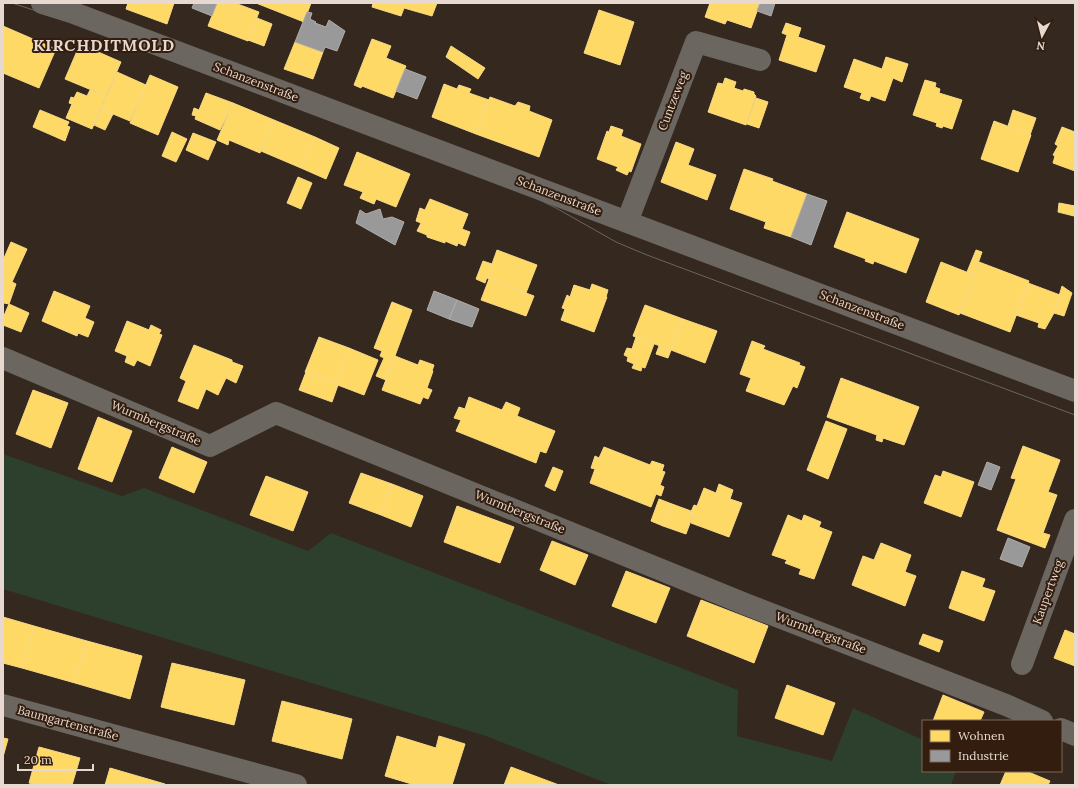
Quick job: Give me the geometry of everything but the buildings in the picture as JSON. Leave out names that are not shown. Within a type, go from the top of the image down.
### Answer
[{"type":"street","name":"Schanzenstraße","points":[[42,3],[74,7],[627,222],[1075,390]]},
{"type":"street","name":"Cuntzeweg","points":[[627,222],[696,42],[760,60]]},
{"type":"street","name":"Wurmbergstraße","points":[[3,358],[210,446],[276,413],[745,604],[1006,705],[1040,720]]},
{"type":"street","name":"Kaupertweg","points":[[1022,664],[1075,520]]},
{"type":"street","name":"Baumgartenstraße","points":[[3,705],[296,785]]},
{"type":"street","points":[[1062,729],[1075,735]]},
{"type":"green space","points":[[3,454],[122,496],[144,488],[308,551],[331,533],[738,690],[737,736],[832,761],[853,708],[922,740],[922,772],[956,772],[951,785],[611,785],[486,736],[3,589]]},
{"type":"tram line","points":[[12,3],[125,40],[505,183],[556,208],[616,242],[647,255],[1075,415]]},
{"type":"district","name":"KIRCHDITMOLD","points":[[104,45]]}]
